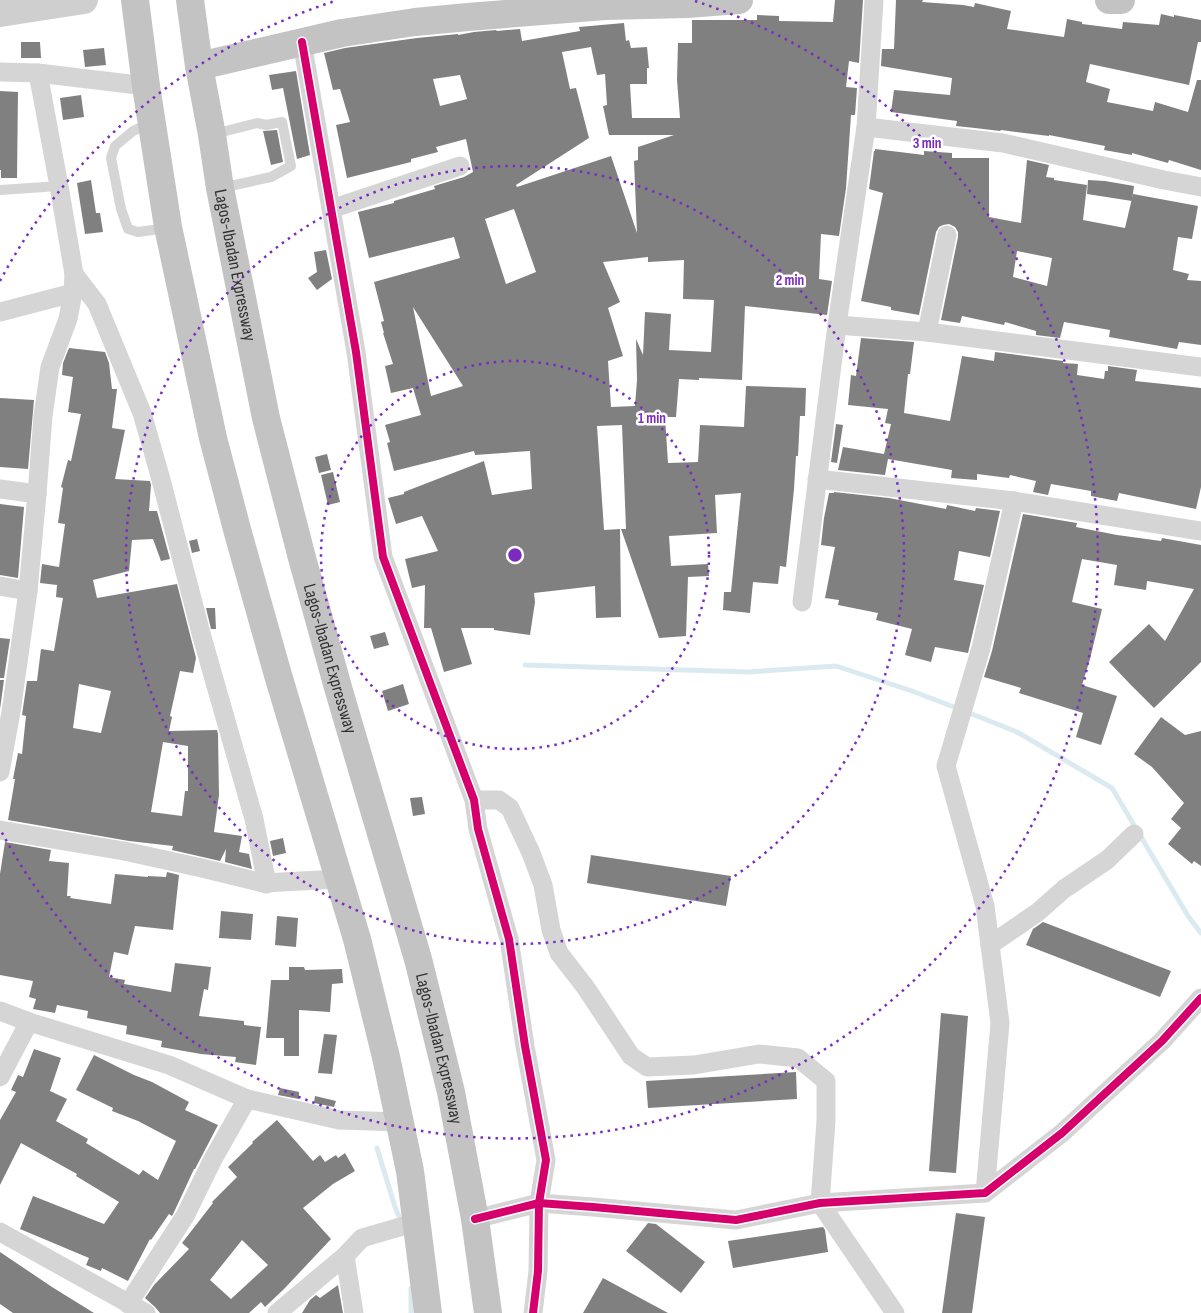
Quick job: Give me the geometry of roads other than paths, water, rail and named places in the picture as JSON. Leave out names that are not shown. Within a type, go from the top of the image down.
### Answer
[{"type":"highway","points":[[135,0],[168,227],[213,438],[281,684],[357,939],[386,1057],[410,1171],[428,1313]]},
{"type":"highway","name":"Lagos-Ibadan Expressway","points":[[190,0],[199,66],[220,188],[266,418],[302,558],[418,959],[451,1092],[475,1219],[488,1313]]},
{"type":"highway","points":[[199,66],[342,33],[415,22],[468,16],[605,6],[687,4],[740,0]]},
{"type":"highway","points":[[1109,0],[1121,0]]},
{"type":"main road","points":[[0,13],[81,0]]},
{"type":"street","points":[[802,602],[837,326],[866,127],[874,0]]},
{"type":"street","points":[[302,42],[356,352],[383,557],[474,800],[478,829],[509,939],[525,1046],[546,1160],[539,1203],[538,1271],[533,1313]]},
{"type":"street","points":[[0,72],[38,73],[146,86]]},
{"type":"street","points":[[0,772],[11,712],[28,591],[38,494],[43,416],[50,367],[68,319],[74,294],[74,274],[38,73]]},
{"type":"street","points":[[866,127],[1003,143],[1164,180],[1201,186]]},
{"type":"street","points":[[332,209],[460,166]]},
{"type":"street","points":[[927,332],[947,235]]},
{"type":"street","points":[[74,274],[97,304],[142,413],[163,485],[202,637],[254,819],[267,884]]},
{"type":"street","points":[[0,312],[74,294]]},
{"type":"street","points":[[837,326],[927,332],[1201,367]]},
{"type":"street","points":[[817,479],[1014,501],[1201,531]]},
{"type":"street","points":[[0,489],[38,494]]},
{"type":"street","points":[[985,1192],[1000,1023],[985,906],[946,766],[981,648],[1014,501]]},
{"type":"street","points":[[0,586],[28,591]]},
{"type":"street","points":[[474,800],[499,800],[510,808],[543,884],[551,930],[559,953],[586,988],[631,1056],[648,1067],[694,1065],[759,1054],[798,1058],[826,1081],[826,1121],[820,1203],[895,1313]]},
{"type":"street","points":[[0,830],[134,853],[267,884],[339,879]]},
{"type":"street","points":[[990,945],[1038,912],[1064,889],[1107,860],[1134,834]]},
{"type":"street","points":[[475,1219],[539,1203],[736,1220],[820,1203],[985,1192],[1062,1133],[1162,1041],[1201,998]]},
{"type":"street","points":[[0,1011],[29,1022],[169,1065],[247,1099],[339,1120],[400,1122]]},
{"type":"street","points":[[0,1077],[29,1022]]},
{"type":"street","points":[[128,1304],[185,1216],[213,1159],[247,1099]]},
{"type":"street","points":[[277,1313],[344,1256],[362,1238],[417,1222]]},
{"type":"street","points":[[0,1232],[146,1313]]},
{"type":"street","points":[[344,1256],[354,1313]]},
{"type":"lane","points":[[152,122],[133,130],[115,146],[111,158],[121,209],[128,229],[138,232],[168,227]]},
{"type":"lane","points":[[212,135],[257,124],[266,125],[282,122],[291,166],[271,177],[220,188]]},
{"type":"lane","points":[[0,190],[59,186]]},
{"type":"waterway","points":[[525,665],[749,672],[836,666],[959,709]]},
{"type":"waterway","points":[[967,712],[1017,732],[1112,788],[1188,916],[1201,933]]},
{"type":"waterway","points":[[377,1148],[402,1224]]},
{"type":"waterway","points":[[411,1288],[411,1313]]}]
